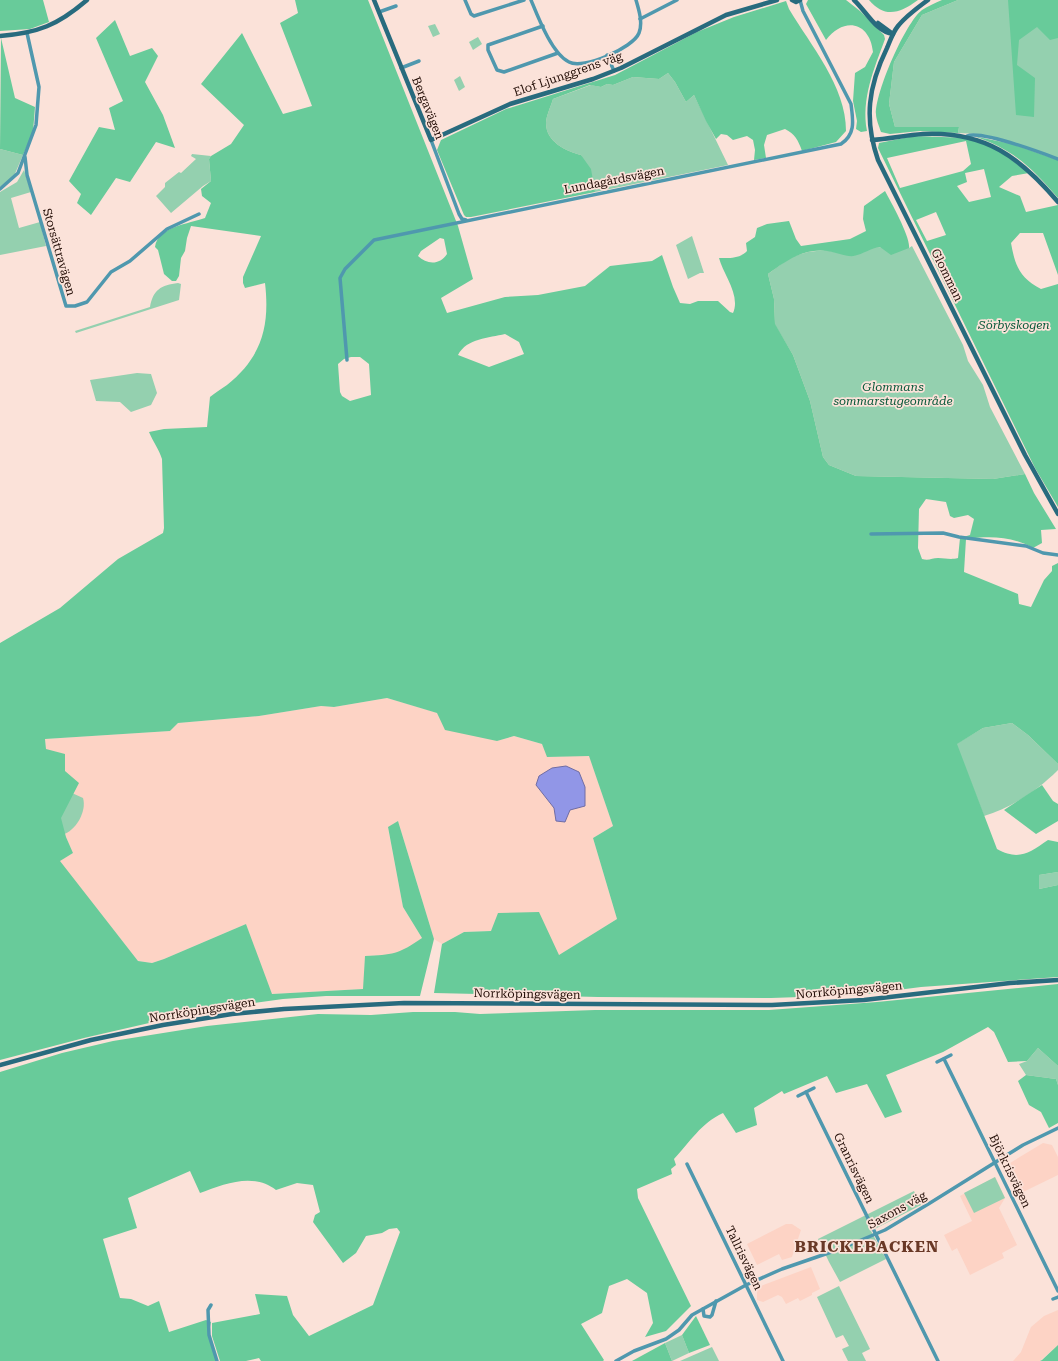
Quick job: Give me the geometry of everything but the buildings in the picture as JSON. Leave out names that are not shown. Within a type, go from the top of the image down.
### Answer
[{"type":"main road","points":[[0,36],[27,33],[60,22],[87,0]]},
{"type":"main road","name":"Bergavägen","points":[[374,0],[431,140]]},
{"type":"main road","name":"Elof Ljunggrens väg","points":[[431,140],[510,104],[614,70],[726,15],[778,0]]},
{"type":"main road","points":[[793,0],[800,0]]},
{"type":"main road","points":[[854,0],[880,28],[888,34],[893,34]]},
{"type":"main road","name":"Glomman","points":[[928,0],[917,8],[893,34],[883,56],[872,85],[869,116],[872,140],[878,160],[1025,455],[1058,514]]},
{"type":"main road","points":[[872,140],[924,134],[967,136],[999,148],[1017,160],[1058,202]]},
{"type":"main road","name":"Norrköpingsvägen","points":[[0,1065],[73,1044],[163,1024],[232,1014],[291,1008],[404,1003],[772,1005],[864,1000],[1058,980]]},
{"type":"street","points":[[465,0],[471,14],[474,16],[524,0]]},
{"type":"street","points":[[530,0],[558,53],[569,62],[576,65],[591,62],[626,47],[635,40],[640,30],[640,19],[636,0]]},
{"type":"street","points":[[640,19],[677,0]]},
{"type":"street","name":"Lundagårdsvägen","points":[[793,0],[803,11]]},
{"type":"street","name":"Lundagårdsvägen","points":[[347,360],[340,278],[345,269],[374,240],[841,144],[850,136],[852,132],[853,117],[850,104],[803,11],[800,0]]},
{"type":"street","points":[[379,12],[396,6]]},
{"type":"street","points":[[499,72],[488,50],[488,45],[543,26]]},
{"type":"street","points":[[0,189],[16,176],[25,157],[36,125],[39,87],[27,33]]},
{"type":"street","points":[[495,76],[499,72],[504,72],[558,53]]},
{"type":"street","points":[[607,55],[614,70]]},
{"type":"street","points":[[401,68],[419,61]]},
{"type":"street","points":[[967,136],[979,136],[1012,143],[1058,158]]},
{"type":"street","name":"Bergavägen","points":[[431,140],[459,214],[462,219],[467,220]]},
{"type":"street","name":"Storsättravägen","points":[[25,157],[27,175],[66,306],[75,306],[87,302],[111,272],[130,261],[167,229],[199,214]]},
{"type":"street","points":[[871,534],[944,533],[959,537],[1026,546],[1043,554],[1058,555]]},
{"type":"street","points":[[937,1062],[951,1056]]},
{"type":"street","name":"Björkrisvägen","points":[[944,1059],[1058,1291]]},
{"type":"street","points":[[798,1096],[814,1088]]},
{"type":"street","name":"Granrisvägen","points":[[806,1092],[938,1361]]},
{"type":"street","name":"Saxons väg","points":[[616,1361],[634,1351],[670,1337],[679,1330],[692,1315],[746,1284],[875,1234],[930,1203],[1032,1140],[1058,1128]]},
{"type":"street","name":"Tallrisvägen","points":[[687,1164],[784,1361]]},
{"type":"street","points":[[1053,1299],[1058,1297]]},
{"type":"street","points":[[703,1309],[704,1316],[710,1317],[714,1312],[716,1301]]},
{"type":"street","points":[[211,1305],[208,1310],[209,1335],[217,1361]]},
{"type":"shaded area","points":[[387,698],[438,713],[497,741],[514,736],[542,744],[548,757],[589,755],[613,826],[593,838],[617,919],[558,956],[491,931],[464,932],[442,944],[434,939],[398,821],[388,828],[403,907],[422,938],[404,951],[389,955],[365,956],[364,989],[271,994],[246,924],[164,959],[152,963],[138,961],[59,861],[73,853],[66,837],[61,818],[65,771],[46,750],[45,739],[170,731],[178,723],[259,716],[321,706],[334,707]]},
{"type":"shaded area","points":[[1043,1143],[1052,1145],[1058,1157],[1058,1175],[1021,1193],[1014,1191],[1005,1173],[1005,1166]]},
{"type":"shaded area","points":[[995,1177],[1005,1198],[999,1208],[1017,1245],[1002,1253],[1004,1258],[970,1275],[957,1248],[952,1251],[944,1235],[972,1221],[960,1196]]},
{"type":"shaded area","points":[[786,1224],[792,1224],[801,1230],[792,1257],[782,1260],[779,1254],[757,1265],[747,1244]]},
{"type":"shaded area","points":[[811,1267],[820,1289],[812,1293],[812,1295],[800,1301],[798,1298],[786,1304],[782,1297],[778,1295],[763,1302],[757,1300],[757,1289],[761,1286]]},
{"type":"shaded area","points":[[1058,1310],[1058,1345],[1040,1361],[1013,1361],[1021,1352],[1031,1327],[1044,1316]]},
{"type":"green space","points":[[0,0],[43,0],[49,22],[30,29],[0,31]]},
{"type":"green space","points":[[295,0],[368,0],[458,226],[473,279],[441,298],[447,313],[505,297],[538,295],[585,286],[610,266],[652,261],[662,255],[680,303],[690,304],[698,301],[718,301],[733,313],[735,299],[719,258],[734,258],[744,254],[747,251],[746,243],[755,237],[757,228],[767,224],[789,221],[796,239],[801,246],[850,239],[866,231],[863,219],[864,206],[885,191],[904,228],[909,243],[909,248],[891,255],[880,247],[854,256],[827,251],[818,251],[795,256],[768,274],[774,299],[775,324],[793,355],[810,401],[823,457],[829,465],[856,476],[993,479],[1025,474],[1034,493],[1056,529],[1041,530],[1042,543],[1033,548],[1009,539],[983,537],[966,539],[964,572],[1018,594],[1019,604],[1031,607],[1044,580],[1052,571],[1052,566],[1058,563],[1058,764],[1028,735],[1012,723],[983,728],[957,744],[997,849],[1005,853],[1018,855],[1035,849],[1048,840],[1058,842],[1058,872],[1039,875],[1039,889],[1058,885],[1058,977],[921,987],[859,995],[771,998],[598,997],[434,993],[442,944],[464,932],[491,931],[498,913],[539,912],[559,955],[617,919],[593,838],[613,826],[589,756],[547,757],[542,744],[514,736],[497,741],[445,730],[437,713],[387,698],[334,707],[321,706],[259,716],[178,723],[170,731],[45,739],[46,749],[65,754],[65,771],[79,783],[61,818],[66,837],[73,853],[60,861],[138,961],[152,963],[164,959],[246,924],[272,994],[363,989],[365,956],[395,953],[422,938],[403,907],[388,827],[398,821],[434,939],[420,996],[326,996],[283,999],[210,1009],[84,1038],[0,1060],[0,643],[60,608],[118,559],[163,533],[162,459],[149,432],[164,429],[207,427],[210,397],[239,374],[256,352],[261,340],[266,313],[265,283],[245,288],[243,277],[261,236],[191,226],[185,251],[181,258],[179,276],[176,281],[172,281],[164,274],[158,250],[155,247],[157,240],[168,230],[205,218],[211,203],[202,196],[201,189],[211,181],[209,159],[211,156],[231,144],[244,125],[201,84],[242,33],[283,114],[312,106],[280,23],[298,13]],"holes":[[[440,238],[444,239],[447,254],[444,258],[437,262],[429,262],[418,256],[421,251]],[[505,334],[519,342],[524,354],[489,367],[458,355],[467,345],[485,338]],[[360,357],[369,364],[371,395],[350,401],[342,396],[340,392],[338,364],[344,359]],[[926,499],[946,502],[950,516],[954,518],[968,515],[974,519],[970,535],[960,538],[958,558],[922,559],[918,548],[919,509]]]},
{"type":"green space","points":[[808,0],[846,0],[860,11],[884,35],[885,39],[873,73],[867,96],[867,131],[861,132],[856,129],[857,121],[853,101],[855,73],[865,67],[873,52],[871,42],[867,34],[862,29],[848,25],[833,32],[826,40],[806,4]]},
{"type":"green space","points":[[869,0],[918,0],[899,11],[887,12],[875,6]]},
{"type":"green space","points":[[942,0],[958,0],[922,15],[894,62],[889,104],[895,127],[959,127],[958,133],[920,131],[890,134],[881,132],[876,116],[877,104],[880,91],[892,59],[915,17],[922,10]]},
{"type":"green space","points":[[958,0],[1058,0],[1058,160],[977,134],[958,133],[959,127],[895,127],[889,104],[894,62],[922,15]]},
{"type":"green space","points":[[1008,0],[1058,0],[1058,38],[1050,40],[1037,27],[1019,40],[1017,65],[1035,78],[1034,117],[1016,115]]},
{"type":"green space","points":[[786,1],[789,9],[826,67],[840,98],[846,131],[836,142],[802,151],[796,138],[785,129],[767,135],[764,145],[766,158],[754,160],[755,150],[753,140],[747,136],[733,140],[727,135],[721,134],[716,139],[694,95],[686,102],[675,82],[668,73],[659,79],[633,77],[613,85],[607,84],[601,87],[590,85],[553,99],[546,123],[549,135],[553,140],[563,148],[581,155],[591,169],[595,192],[471,217],[466,217],[464,215],[437,150],[441,140],[506,109],[615,75],[697,32],[734,17]]},
{"type":"green space","points":[[115,20],[130,56],[152,48],[158,56],[145,82],[163,115],[175,148],[156,142],[130,182],[116,178],[91,215],[77,203],[81,194],[69,181],[99,127],[115,130],[109,108],[123,101],[96,38]]},
{"type":"green space","points":[[435,24],[440,34],[433,37],[428,26]]},
{"type":"green space","points":[[478,37],[482,44],[473,50],[469,42]]},
{"type":"green space","points":[[1,38],[15,98],[35,107],[33,132],[23,155],[0,149]]},
{"type":"green space","points":[[668,73],[675,82],[686,102],[694,95],[728,165],[595,192],[581,155],[558,145],[549,135],[546,120],[553,99],[591,85],[601,87],[607,84],[613,85],[633,77],[659,79]]},
{"type":"green space","points":[[460,76],[465,87],[459,91],[454,80]]},
{"type":"green space","name":"Sörbyskogen","points":[[914,136],[969,138],[997,149],[1029,173],[1012,176],[999,187],[1020,196],[1026,212],[1058,205],[1058,275],[1043,233],[1020,233],[1011,243],[1014,258],[1023,276],[1041,289],[1058,284],[1058,507],[1035,468],[878,148],[879,143]],"holes":[[[966,141],[971,164],[963,171],[900,188],[887,158]],[[984,169],[991,197],[969,202],[957,186],[967,182],[965,173]],[[936,212],[946,235],[927,241],[916,220]]]},
{"type":"green space","points":[[973,136],[1012,144],[1058,160],[1058,198],[1030,168],[1020,160],[999,147]]},
{"type":"green space","points":[[0,149],[23,155],[14,176],[0,187]]},
{"type":"green space","points":[[192,154],[211,156],[209,159],[211,181],[171,213],[156,196],[165,187],[165,183],[179,172],[181,173],[196,159],[191,156]]},
{"type":"green space","points":[[24,170],[31,192],[11,198],[19,228],[40,222],[46,246],[0,255],[0,192],[17,182]]},
{"type":"green space","points":[[692,236],[704,273],[700,273],[688,279],[676,245]]},
{"type":"green space","name":"Glommans sommarstugeområde","points":[[912,246],[963,345],[968,361],[983,385],[990,407],[1025,474],[993,479],[856,476],[829,465],[823,457],[810,401],[793,355],[775,325],[774,299],[768,274],[791,257],[808,252],[825,250],[853,256],[874,247],[909,248]]},
{"type":"green space","points":[[178,283],[181,284],[179,300],[76,333],[75,331],[150,307],[153,296],[159,289],[167,285]]},
{"type":"green space","points":[[137,373],[151,374],[157,393],[151,405],[131,412],[120,402],[96,401],[90,380]]},
{"type":"green space","points":[[1012,723],[1028,735],[1058,764],[1058,770],[1042,785],[1024,798],[984,816],[956,744],[983,728]]},
{"type":"green space","points":[[1042,785],[1053,801],[1058,804],[1058,821],[1036,834],[1004,810]]},
{"type":"green space","points":[[72,793],[83,798],[84,803],[82,814],[76,825],[67,833],[62,835],[51,815]]},
{"type":"green space","points":[[1058,872],[1058,885],[1039,889],[1039,875]]},
{"type":"green space","points":[[1058,984],[1058,1066],[1038,1048],[1027,1061],[1008,1062],[994,1032],[988,1027],[943,1052],[886,1075],[902,1112],[885,1118],[867,1084],[836,1093],[827,1076],[784,1094],[782,1091],[754,1108],[757,1125],[736,1133],[723,1113],[708,1122],[696,1133],[674,1159],[676,1165],[671,1169],[672,1174],[637,1189],[638,1198],[691,1306],[666,1331],[645,1337],[653,1323],[647,1293],[627,1279],[609,1286],[602,1313],[581,1324],[604,1360],[603,1361],[261,1361],[259,1358],[246,1361],[220,1361],[212,1336],[212,1323],[260,1314],[255,1294],[287,1296],[293,1315],[309,1336],[373,1305],[400,1232],[397,1228],[366,1236],[356,1253],[343,1263],[313,1222],[315,1215],[320,1212],[313,1185],[297,1183],[276,1190],[258,1182],[238,1181],[200,1193],[190,1171],[128,1198],[137,1228],[103,1239],[120,1298],[131,1299],[148,1306],[159,1301],[169,1332],[206,1320],[211,1322],[209,1332],[217,1361],[0,1361],[0,1072],[62,1053],[113,1041],[207,1026],[318,1014],[371,1015],[413,1012],[455,1012],[480,1014],[595,1010],[769,1010],[877,1002]]},
{"type":"green space","points":[[1038,1048],[1058,1066],[1058,1085],[1056,1079],[1026,1075],[1019,1064],[1027,1061]]},
{"type":"green space","points":[[1026,1075],[1056,1079],[1058,1085],[1058,1123],[1049,1128],[1041,1112],[1029,1105],[1018,1081]]},
{"type":"green space","points":[[995,1177],[1005,1198],[974,1213],[964,1193]]},
{"type":"green space","points":[[914,1191],[921,1205],[871,1231],[886,1259],[840,1282],[818,1239]]},
{"type":"green space","points":[[839,1286],[870,1349],[862,1353],[866,1361],[848,1361],[842,1349],[849,1346],[843,1335],[836,1338],[817,1297]]},
{"type":"green space","points":[[696,1316],[710,1345],[689,1353],[682,1335]]},
{"type":"green space","points":[[682,1335],[689,1353],[672,1361],[665,1343]]},
{"type":"green space","points":[[665,1343],[672,1361],[632,1361]]},
{"type":"green space","points":[[1058,1345],[1058,1361],[1040,1361],[1042,1360]]},
{"type":"green space","points":[[712,1347],[719,1361],[680,1361]]},
{"type":"water","points":[[566,766],[579,772],[585,787],[585,806],[570,810],[565,822],[556,821],[554,808],[536,785],[539,776],[552,768]]},
{"type":"district","name":"BRICKEBACKEN","points":[[867,1246]]}]
